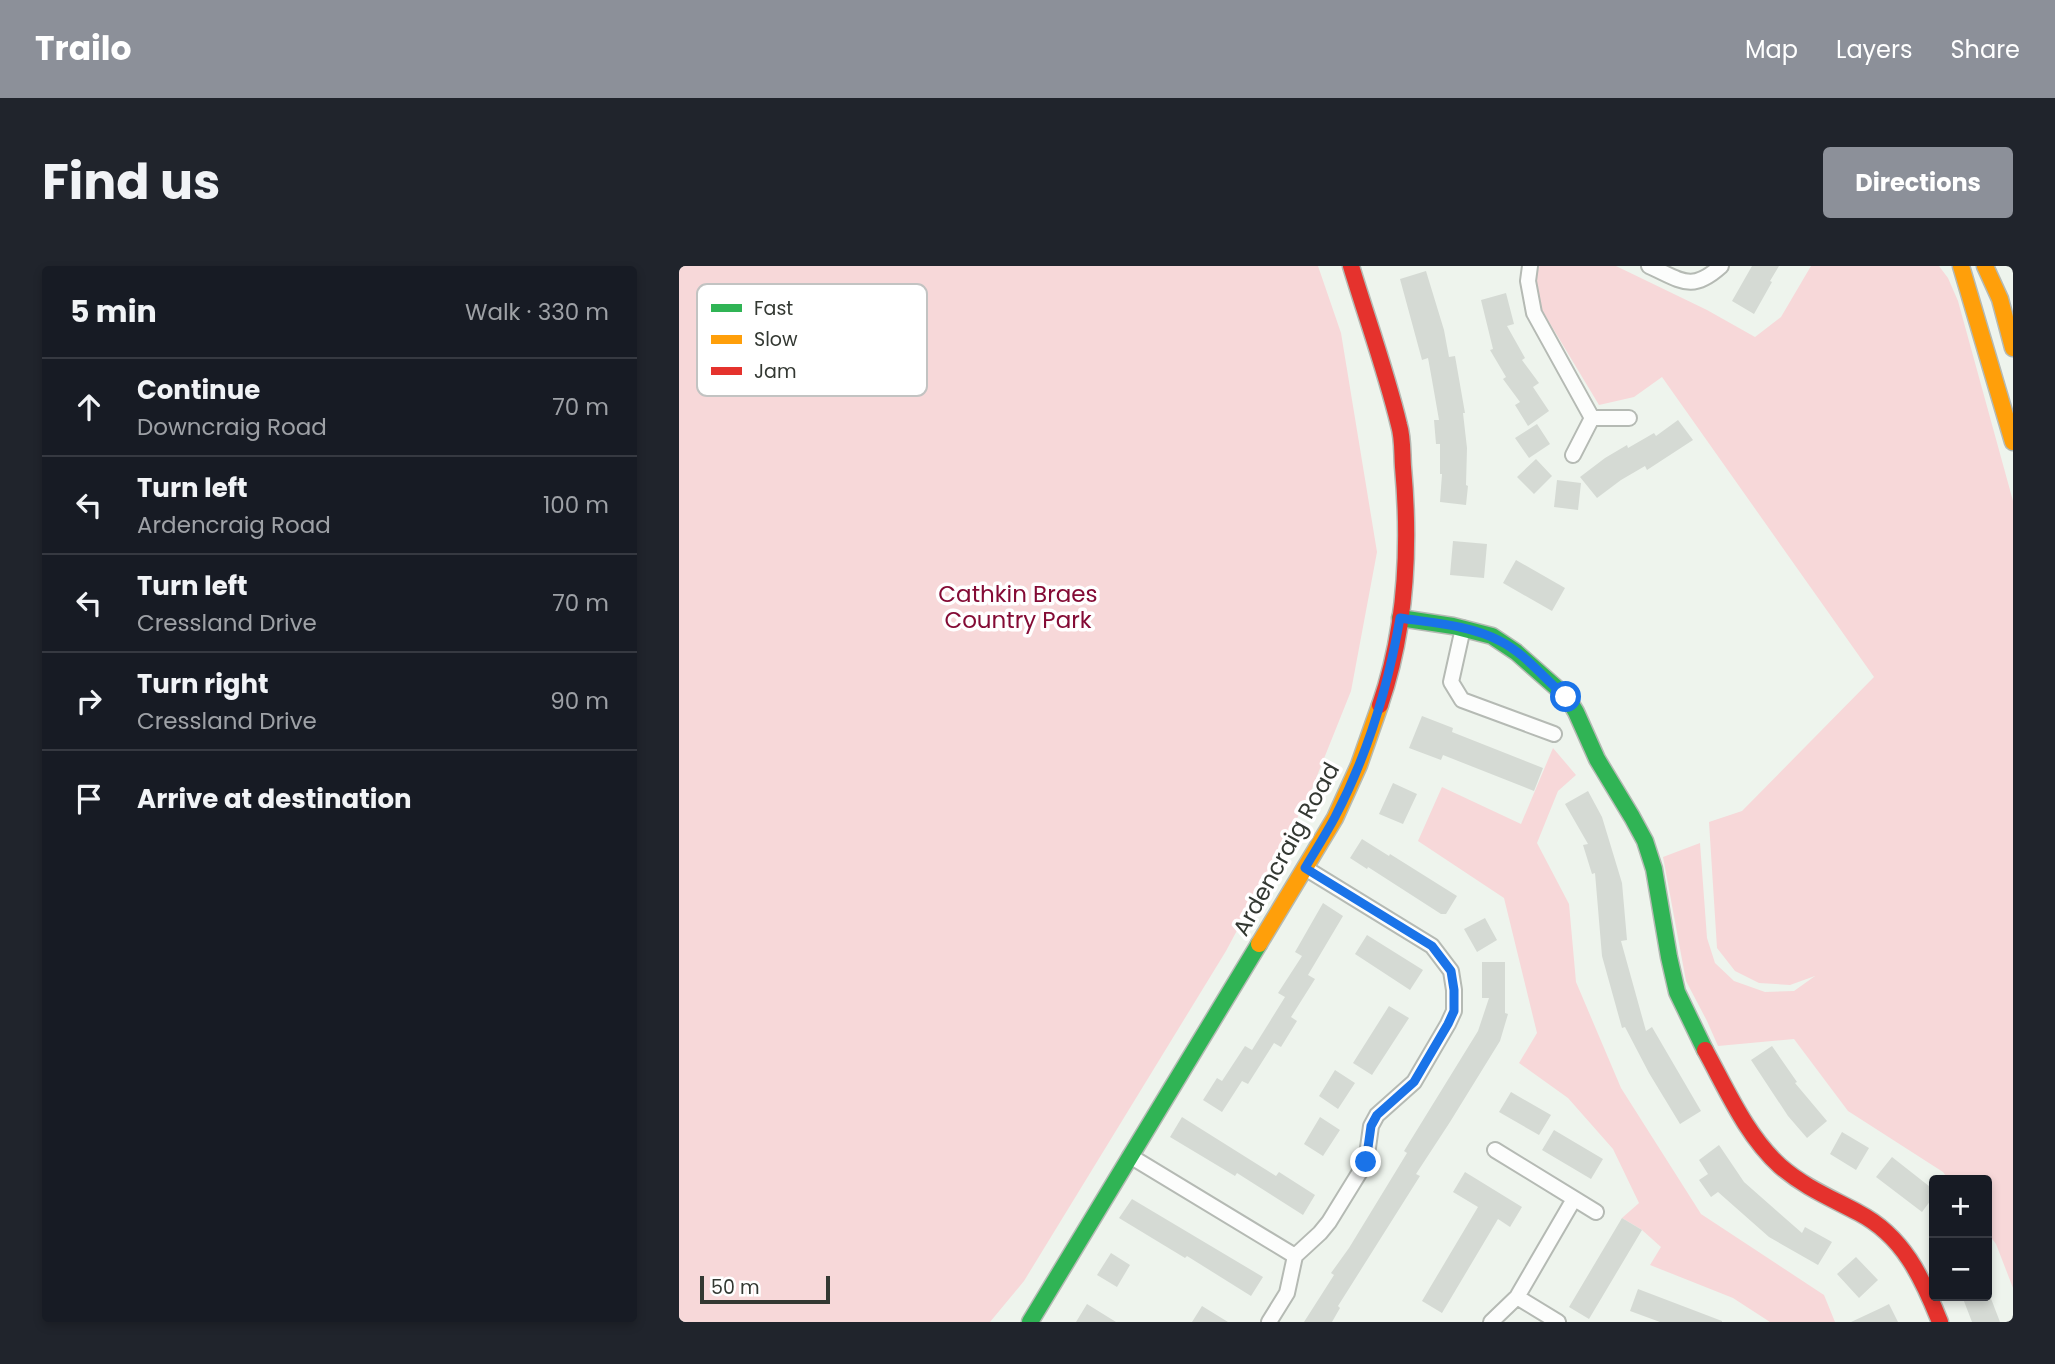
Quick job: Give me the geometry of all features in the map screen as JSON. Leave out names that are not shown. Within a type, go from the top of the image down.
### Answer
[{"type":"street","name":"Ardencraig Road","points":[[1030,1322],[1335,818],[1359,765],[1382,700],[1400,618],[1406,554],[1405,486],[1400,426],[1351,266]]},
{"type":"street","points":[[1530,266],[1528,281],[1534,313],[1592,418]]},
{"type":"street","points":[[1649,266],[1694,284],[1708,278],[1721,266]]},
{"type":"street","points":[[1961,266],[2013,442]]},
{"type":"street","points":[[1985,266],[2000,299],[2013,348]]},
{"type":"street","points":[[1592,418],[1629,418]]},
{"type":"street","points":[[1573,455],[1592,418]]},
{"type":"street","points":[[1400,618],[1462,628],[1501,641],[1534,666],[1566,697],[1594,754],[1642,835],[1649,852],[1667,959],[1678,996],[1749,1130],[1774,1160],[1800,1183],[1856,1210],[1894,1239],[1923,1279],[1940,1322]]},
{"type":"street","points":[[1462,628],[1451,682],[1462,700],[1554,734]]},
{"type":"street","points":[[1269,1322],[1287,1293],[1295,1256],[1329,1222],[1366,1162],[1371,1126],[1377,1115],[1414,1082],[1454,1011],[1451,971],[1432,946],[1305,868]]},
{"type":"street","points":[[1495,1150],[1596,1212]]},
{"type":"street","points":[[1131,1156],[1295,1256]]},
{"type":"street","points":[[1490,1322],[1517,1297],[1574,1199]]},
{"type":"street","points":[[1517,1297],[1558,1322]]},
{"type":"green space","name":"Cathkin Braes Country Park","points":[[679,266],[1318,266],[1341,333],[1377,552],[1351,691],[1309,796],[1226,951],[1024,1281],[990,1322],[679,1322]]},
{"type":"green space","points":[[1539,266],[1616,266],[1707,310],[1755,337],[1781,317],[1811,266],[1939,266],[1948,278],[1958,301],[2013,501],[2013,1288],[1992,1239],[1992,1175],[1945,1175],[1848,1111],[1794,1039],[1718,1046],[1686,981],[1663,857],[1700,843],[1707,938],[1715,963],[1734,981],[1765,992],[1794,991],[1815,976],[1790,985],[1759,983],[1735,971],[1717,948],[1709,822],[1742,811],[1874,677],[1662,377],[1634,397],[1599,405],[1540,307],[1535,277]]},
{"type":"green space","points":[[1553,748],[1576,775],[1558,791],[1537,843],[1569,904],[1576,982],[1621,1088],[1701,1214],[1824,1295],[1835,1322],[1770,1322],[1733,1298],[1650,1265],[1661,1247],[1642,1230],[1622,1218],[1639,1203],[1613,1149],[1568,1098],[1519,1063],[1537,1033],[1504,898],[1418,841],[1442,787],[1521,824]]},
{"type":"building","points":[[1752,266],[1779,266],[1754,314],[1732,301]]},
{"type":"building","points":[[1426,271],[1444,330],[1449,357],[1455,356],[1465,413],[1468,486],[1466,505],[1440,502],[1440,444],[1436,444],[1434,420],[1439,420],[1432,380],[1428,358],[1422,360],[1400,279]]},
{"type":"building","points":[[1506,293],[1514,324],[1507,326],[1525,358],[1522,360],[1539,383],[1533,387],[1549,411],[1528,426],[1515,405],[1520,402],[1503,379],[1506,377],[1490,350],[1493,349],[1481,300]]},
{"type":"building","points":[[1678,420],[1693,440],[1647,470],[1645,466],[1597,498],[1580,477],[1627,445],[1628,448],[1654,433],[1656,436]]},
{"type":"building","points":[[1537,424],[1550,444],[1529,458],[1515,438]]},
{"type":"building","points":[[1536,459],[1552,476],[1534,494],[1517,477]]},
{"type":"building","points":[[1557,480],[1581,483],[1578,510],[1554,507]]},
{"type":"building","points":[[1453,541],[1487,544],[1484,578],[1450,575]]},
{"type":"building","points":[[1516,560],[1565,588],[1552,611],[1503,583]]},
{"type":"building","points":[[1422,716],[1453,728],[1452,732],[1543,768],[1534,791],[1443,755],[1441,760],[1409,748]]},
{"type":"building","points":[[1393,783],[1417,794],[1403,824],[1379,814]]},
{"type":"building","points":[[1588,791],[1602,817],[1622,883],[1627,940],[1621,941],[1646,1031],[1652,1027],[1701,1111],[1680,1124],[1625,1027],[1622,1028],[1602,956],[1595,873],[1592,874],[1583,845],[1588,844],[1565,804]]},
{"type":"building","points":[[1362,839],[1457,896],[1446,914],[1441,914],[1350,858]]},
{"type":"building","points":[[1323,903],[1343,916],[1308,975],[1315,979],[1291,1017],[1297,1021],[1281,1047],[1274,1043],[1248,1084],[1242,1081],[1222,1112],[1203,1100],[1217,1078],[1222,1081],[1245,1046],[1252,1050],[1285,997],[1278,993],[1302,956],[1295,952]]},
{"type":"building","points":[[1485,918],[1497,940],[1477,952],[1464,929]]},
{"type":"building","points":[[1367,935],[1423,970],[1410,990],[1355,954]]},
{"type":"building","points":[[1482,962],[1505,962],[1505,1013],[1508,1014],[1500,1041],[1416,1174],[1420,1176],[1338,1306],[1340,1308],[1332,1322],[1304,1322],[1478,1031],[1489,998],[1482,998]]},
{"type":"building","points":[[1389,1006],[1409,1018],[1372,1075],[1353,1063]]},
{"type":"building","points":[[1772,1046],[1797,1082],[1795,1083],[1827,1121],[1807,1138],[1788,1116],[1751,1060]]},
{"type":"building","points":[[1335,1070],[1355,1083],[1338,1109],[1319,1096]]},
{"type":"building","points":[[1511,1092],[1551,1115],[1539,1135],[1499,1112]]},
{"type":"building","points":[[1182,1117],[1276,1176],[1279,1172],[1315,1195],[1303,1215],[1237,1173],[1235,1176],[1170,1137]]},
{"type":"building","points":[[1320,1117],[1340,1130],[1323,1156],[1304,1144]]},
{"type":"building","points":[[1554,1130],[1603,1159],[1591,1179],[1542,1150]]},
{"type":"building","points":[[1842,1132],[1869,1148],[1856,1170],[1830,1154]]},
{"type":"building","points":[[1719,1145],[1744,1182],[1802,1233],[1805,1227],[1832,1242],[1818,1265],[1769,1237],[1718,1192],[1711,1197],[1699,1180],[1708,1174],[1699,1160]]},
{"type":"building","points":[[1892,1157],[1929,1186],[1929,1203],[1922,1212],[1876,1177]]},
{"type":"building","points":[[1465,1172],[1522,1207],[1510,1227],[1498,1219],[1442,1313],[1422,1301],[1478,1207],[1453,1192]]},
{"type":"building","points":[[1132,1199],[1263,1277],[1251,1296],[1119,1218]]},
{"type":"building","points":[[1622,1218],[1642,1230],[1589,1319],[1569,1307]]},
{"type":"building","points":[[1111,1253],[1130,1265],[1117,1287],[1097,1275]]},
{"type":"building","points":[[1856,1257],[1878,1280],[1859,1298],[1837,1274]]},
{"type":"building","points":[[1638,1289],[1722,1322],[1660,1322],[1630,1311]]},
{"type":"building","points":[[1964,1301],[1992,1301],[2000,1322],[1972,1322]]},
{"type":"building","points":[[1087,1304],[1116,1322],[1076,1322]]},
{"type":"building","points":[[1889,1304],[1898,1322],[1851,1322],[1881,1308]]},
{"type":"building","points":[[1202,1306],[1228,1322],[1192,1322]]},
{"type":"traffic: fast","points":[[1400,618],[1453,626],[1492,636],[1516,652],[1567,697],[1597,759],[1645,841],[1654,869],[1677,992],[1705,1050]]},
{"type":"traffic: fast","points":[[1030,1322],[1259,944]]},
{"type":"traffic: slow","points":[[1961,266],[2013,442]]},
{"type":"traffic: slow","points":[[1985,266],[2000,299],[2013,348]]},
{"type":"traffic: slow","points":[[1259,944],[1335,818],[1359,765],[1380,705]]},
{"type":"traffic: jam","points":[[1351,266],[1388,385],[1402,446],[1406,527],[1404,587],[1396,647],[1380,705]]},
{"type":"traffic: jam","points":[[1705,1050],[1738,1111],[1768,1154],[1799,1180],[1859,1213],[1888,1233],[1918,1274],[1940,1322]]},
{"type":"route","points":[[1366,1162],[1371,1126],[1377,1115],[1414,1082],[1454,1011],[1451,971],[1432,946],[1305,868],[1335,818],[1359,765],[1382,700],[1400,618],[1467,629],[1501,641],[1534,666],[1566,697]]}]
